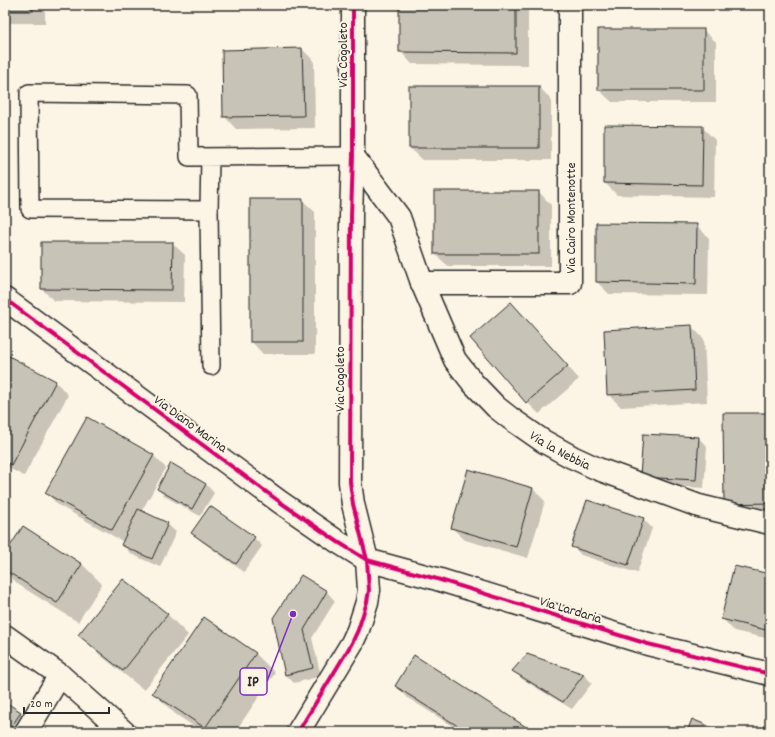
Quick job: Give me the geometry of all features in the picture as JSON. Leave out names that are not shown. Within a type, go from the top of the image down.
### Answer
[{"type":"street","name":"Via Cogoleto","points":[[298,732],[352,643],[365,609],[369,590],[368,560],[353,504],[350,482],[353,5]]},
{"type":"street","name":"Via Cairo Montenotte","points":[[422,283],[570,283],[570,5]]},
{"type":"street","points":[[353,156],[399,217],[422,283]]},
{"type":"street","name":"Via la Nebbia","points":[[422,283],[455,360],[485,396],[510,418],[543,441],[561,451],[620,478],[699,506],[770,523]]},
{"type":"street","name":"Via Diano Marina","points":[[5,299],[280,502],[338,542],[368,560]]},
{"type":"street","name":"Via Lardaria","points":[[368,560],[438,579],[648,644],[770,674]]},
{"type":"street","points":[[5,636],[60,675],[124,732]]},
{"type":"street","points":[[26,732],[60,675]]},
{"type":"lane","points":[[209,210],[30,209],[29,93],[188,95],[189,157],[353,156]]},
{"type":"lane","points":[[210,157],[209,210],[211,366]]},
{"type":"building","points":[[5,5],[33,5],[33,11],[5,11]]},
{"type":"building","points":[[399,5],[516,5],[516,53],[399,52]]},
{"type":"building","points":[[598,29],[704,29],[704,90],[598,90]]},
{"type":"building","points":[[302,48],[304,116],[223,117],[222,50]]},
{"type":"building","points":[[409,86],[539,86],[539,148],[409,148]]},
{"type":"building","points":[[604,125],[703,126],[702,185],[604,183]]},
{"type":"building","points":[[434,191],[539,191],[539,254],[434,254]]},
{"type":"building","points":[[250,199],[303,199],[303,342],[250,342]]},
{"type":"building","points":[[596,223],[697,224],[696,284],[596,282]]},
{"type":"building","points":[[41,242],[173,242],[172,290],[41,289]]},
{"type":"building","points":[[511,302],[568,366],[526,403],[470,338]]},
{"type":"building","points":[[692,325],[695,390],[607,395],[604,330]]},
{"type":"building","points":[[5,354],[56,381],[11,465],[5,461]]},
{"type":"building","points":[[723,413],[770,413],[770,503],[724,504]]},
{"type":"building","points":[[87,417],[154,455],[112,530],[45,493]]},
{"type":"building","points":[[643,434],[699,437],[696,480],[640,477]]},
{"type":"building","points":[[171,463],[206,484],[192,509],[157,489]]},
{"type":"building","points":[[468,469],[533,488],[516,547],[451,528]]},
{"type":"building","points":[[587,500],[644,518],[628,565],[571,547]]},
{"type":"building","points":[[210,506],[255,537],[236,564],[191,533]]},
{"type":"building","points":[[138,509],[168,523],[152,559],[121,545]]},
{"type":"building","points":[[23,526],[82,564],[57,603],[5,570],[5,554]]},
{"type":"building","points":[[734,566],[770,574],[770,631],[721,619]]},
{"type":"building","points":[[301,575],[327,591],[304,630],[313,668],[285,675],[273,618]]},
{"type":"building","points":[[123,579],[168,614],[123,671],[78,635]]},
{"type":"building","points":[[204,617],[256,653],[205,728],[152,693]]},
{"type":"building","points":[[527,654],[584,674],[563,702],[512,671]]},
{"type":"building","points":[[414,655],[534,732],[467,732],[395,686]]},
{"type":"building","points":[[5,702],[21,712],[8,732],[5,732]]},
{"type":"building","points":[[692,719],[722,732],[687,732]]},
{"type":"cycle path","points":[[298,732],[352,643],[367,602],[369,590],[367,560],[353,504],[350,482],[353,5]]},
{"type":"cycle path","points":[[5,299],[280,502],[367,560],[437,579],[648,644],[770,674]]},
{"type":"place","name":"IP","points":[[293,614]]}]
